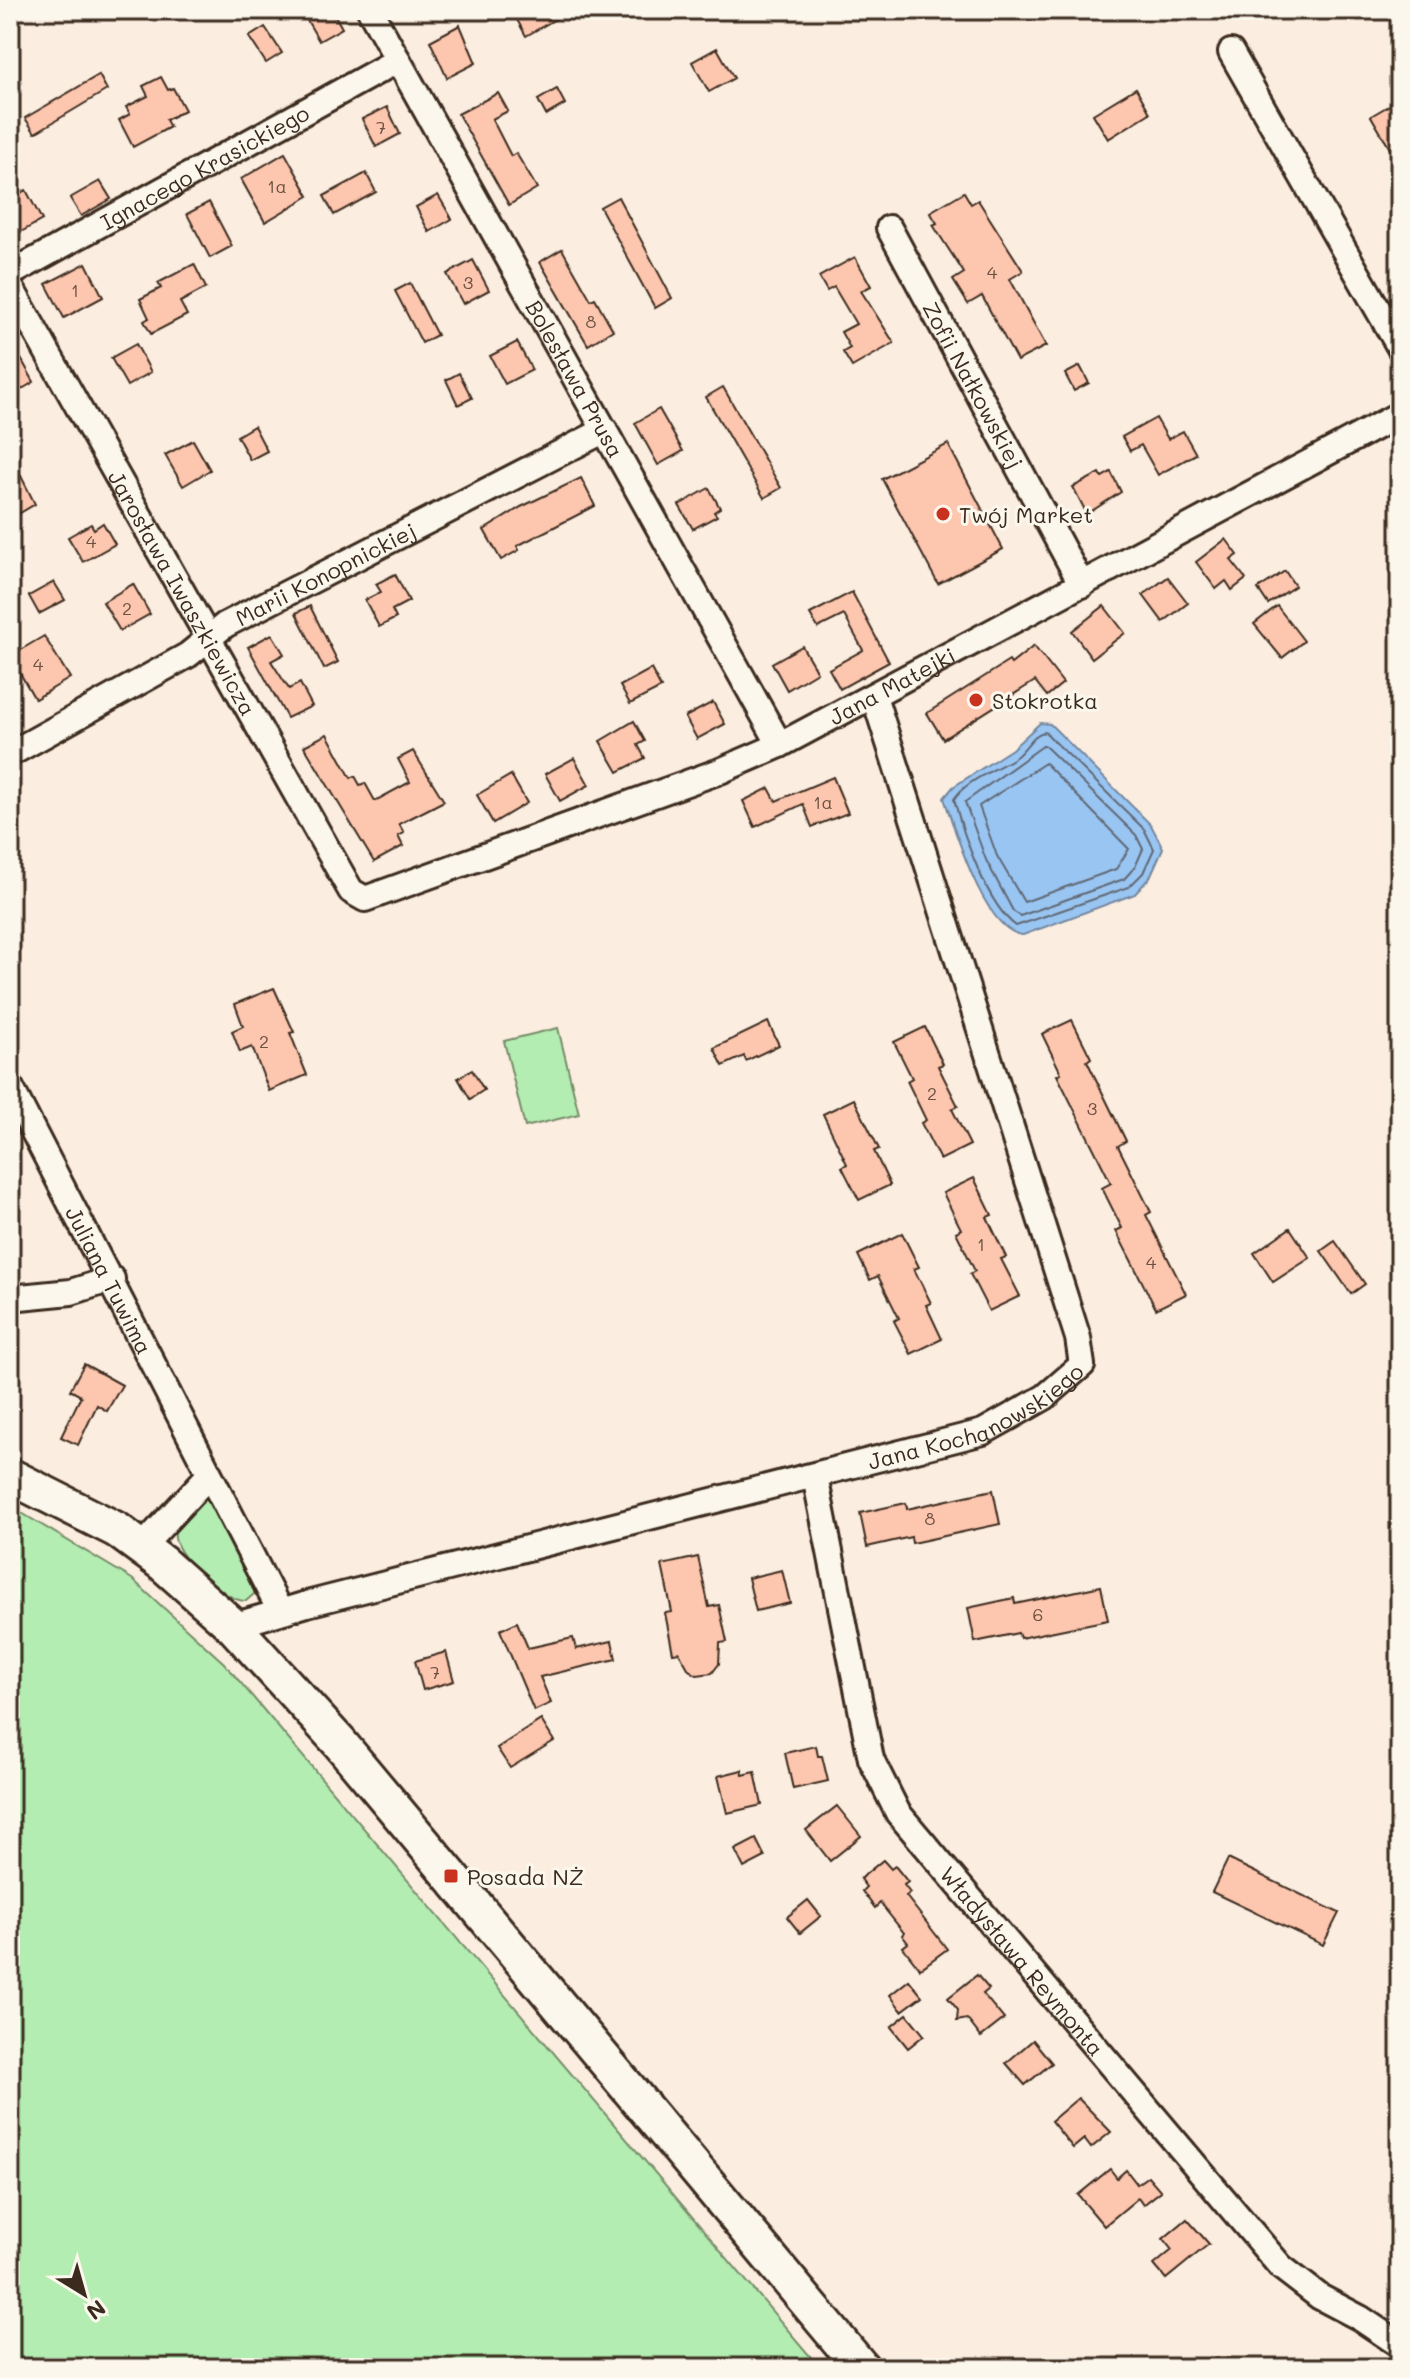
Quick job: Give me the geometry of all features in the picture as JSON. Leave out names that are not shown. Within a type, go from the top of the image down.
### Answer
[{"type":"main road","points":[[10,1476],[79,1509],[141,1548],[233,1626],[339,1742],[862,2368]]},
{"type":"street","name":"Bolesława Prusa","points":[[370,10],[780,745]]},
{"type":"street","points":[[1231,52],[1400,348]]},
{"type":"street","name":"Ignacego Krasickiego","points":[[10,274],[398,60]]},
{"type":"street","name":"Zofii Nałkowskiej","points":[[889,228],[1082,585]]},
{"type":"street","name":"Jarosława Iwaszkiewicza","points":[[10,286],[351,891],[359,898]]},
{"type":"street","name":"Jana Matejki","points":[[359,898],[376,898],[720,771],[780,745],[1400,414]]},
{"type":"street","name":"Marii Konopnickiej","points":[[10,754],[188,655],[225,625],[605,430]]},
{"type":"street","name":"Jana Kochanowskiego","points":[[233,1626],[280,1611],[983,1432],[1045,1397],[1082,1365],[1078,1338],[874,696]]},
{"type":"street","name":"Juliana Tuwima","points":[[10,1086],[112,1279],[208,1476],[280,1611]]},
{"type":"street","points":[[10,1298],[71,1292],[112,1279]]},
{"type":"street","points":[[141,1548],[208,1476]]},
{"type":"street","name":"Władysława Reymonta","points":[[815,1476],[871,1759],[898,1813],[1281,2267],[1320,2297],[1360,2318],[1400,2345]]},
{"type":"green space","points":[[558,1028],[579,1114],[525,1127],[504,1041]]},
{"type":"green space","points":[[203,1498],[211,1499],[255,1586],[254,1594],[246,1601],[226,1594],[202,1576],[181,1552],[176,1541],[179,1522]]},
{"type":"green space","points":[[10,1506],[132,1579],[224,1663],[820,2368],[10,2368]]},
{"type":"water","points":[[1040,723],[1050,724],[1151,825],[1163,848],[1150,877],[1135,894],[1023,935],[1009,930],[984,899],[973,878],[944,798],[953,787],[1012,749]]},
{"type":"building","points":[[301,10],[332,10],[342,28],[319,41]]},
{"type":"building","points":[[531,10],[571,10],[526,36],[516,18]]},
{"type":"building","points":[[460,25],[476,63],[447,78],[430,41]]},
{"type":"building","points":[[265,27],[282,53],[266,63],[249,37]]},
{"type":"building","points":[[717,48],[734,78],[709,92],[692,62]]},
{"type":"building","points":[[99,75],[107,90],[35,133],[25,118]]},
{"type":"building","points":[[161,77],[168,90],[173,88],[185,110],[166,120],[170,127],[133,147],[119,120],[130,114],[126,107],[148,96],[143,86]]},
{"type":"building","points":[[1136,88],[1150,113],[1108,139],[1093,114]]},
{"type":"building","points":[[557,89],[565,104],[546,115],[538,100]]},
{"type":"building","points":[[498,93],[508,111],[492,119],[511,156],[516,153],[537,188],[509,205],[458,114]]},
{"type":"building","points":[[1400,99],[1400,166],[1371,116]]},
{"type":"building","points":[[387,107],[400,134],[376,147],[362,119]]},
{"type":"building","points":[[285,153],[309,196],[265,222],[241,179]]},
{"type":"building","points":[[366,173],[376,192],[334,215],[324,196]]},
{"type":"building","points":[[100,181],[111,199],[81,216],[70,198]]},
{"type":"building","points":[[26,190],[42,220],[19,233],[10,217],[10,199]]},
{"type":"building","points":[[964,192],[971,204],[978,200],[1023,271],[1010,279],[1046,346],[1017,361],[982,296],[968,304],[953,280],[964,273],[933,225],[937,223],[930,212]]},
{"type":"building","points":[[438,195],[452,219],[429,232],[416,207]]},
{"type":"building","points":[[618,197],[672,298],[655,308],[600,207]]},
{"type":"building","points":[[209,202],[232,246],[210,258],[187,214]]},
{"type":"building","points":[[562,249],[591,300],[595,298],[613,330],[588,345],[540,262]]},
{"type":"building","points":[[855,257],[871,286],[861,291],[894,343],[852,367],[843,352],[850,348],[841,332],[856,324],[834,287],[827,291],[819,277]]},
{"type":"building","points":[[473,260],[489,290],[463,304],[447,274]]},
{"type":"building","points":[[86,263],[103,297],[64,318],[46,284]]},
{"type":"building","points":[[194,264],[206,288],[180,302],[187,315],[151,334],[144,321],[149,318],[140,299],[161,288],[158,283]]},
{"type":"building","points":[[410,283],[437,335],[422,343],[395,291]]},
{"type":"building","points":[[10,339],[34,382],[10,396]]},
{"type":"building","points":[[517,342],[532,370],[505,384],[490,356]]},
{"type":"building","points":[[136,344],[151,372],[127,386],[111,358]]},
{"type":"building","points":[[1080,366],[1089,383],[1074,391],[1065,374]]},
{"type":"building","points":[[459,373],[472,398],[458,405],[446,380]]},
{"type":"building","points":[[723,387],[781,488],[764,498],[706,397]]},
{"type":"building","points":[[659,409],[683,451],[658,465],[635,423]]},
{"type":"building","points":[[1156,418],[1168,439],[1183,431],[1196,454],[1158,475],[1141,445],[1130,451],[1122,437]]},
{"type":"building","points":[[254,426],[267,451],[250,460],[237,436]]},
{"type":"building","points":[[193,440],[210,470],[183,486],[165,455]]},
{"type":"building","name":"Twój Market","points":[[948,444],[1003,549],[938,584],[882,479]]},
{"type":"building","points":[[10,454],[35,504],[10,519]]},
{"type":"building","points":[[1111,472],[1121,492],[1087,514],[1073,487],[1100,473],[1102,477]]},
{"type":"building","points":[[581,478],[595,506],[517,546],[519,550],[501,560],[484,530],[521,507]]},
{"type":"building","points":[[709,488],[720,508],[714,512],[717,516],[693,529],[679,505]]},
{"type":"building","points":[[103,523],[115,544],[83,562],[68,537],[91,524],[94,529]]},
{"type":"building","points":[[1226,539],[1238,555],[1231,560],[1246,579],[1232,590],[1226,581],[1216,589],[1196,562]]},
{"type":"building","points":[[1285,571],[1295,586],[1268,604],[1258,589]]},
{"type":"building","points":[[395,574],[409,601],[392,610],[396,618],[379,627],[365,600],[381,592],[376,584]]},
{"type":"building","points":[[1168,577],[1188,603],[1163,622],[1143,595]]},
{"type":"building","points":[[54,582],[65,600],[39,614],[29,596]]},
{"type":"building","points":[[133,584],[150,614],[120,631],[103,602]]},
{"type":"building","points":[[852,592],[889,662],[840,689],[829,669],[863,650],[844,615],[818,628],[810,614]]},
{"type":"building","points":[[310,606],[338,662],[324,669],[296,613]]},
{"type":"building","points":[[1104,606],[1125,633],[1092,658],[1072,631]]},
{"type":"building","points":[[1277,606],[1304,641],[1282,658],[1254,624]]},
{"type":"building","points":[[272,634],[284,654],[271,661],[289,689],[300,683],[312,706],[287,718],[248,647]]},
{"type":"building","points":[[44,636],[70,678],[35,699],[10,656]]},
{"type":"building","points":[[802,646],[817,672],[787,690],[772,663]]},
{"type":"building","name":"Stokrotka","points":[[1034,646],[1063,683],[1047,696],[1035,681],[943,739],[927,713],[1009,661],[1011,664]]},
{"type":"building","points":[[651,669],[661,688],[630,704],[620,686]]},
{"type":"building","points":[[713,702],[725,724],[697,739],[685,717]]},
{"type":"building","points":[[634,721],[645,741],[638,745],[645,758],[618,772],[600,741]]},
{"type":"building","points":[[327,734],[351,778],[355,776],[360,785],[365,783],[375,801],[410,782],[398,759],[413,751],[444,801],[399,824],[404,833],[398,836],[403,846],[374,862],[304,746]]},
{"type":"building","points":[[574,758],[589,785],[560,801],[545,774]]},
{"type":"building","points":[[511,775],[527,803],[493,823],[477,795]]},
{"type":"building","points":[[833,777],[848,813],[812,827],[803,804],[755,827],[743,801],[769,788],[776,801]]},
{"type":"building","points":[[274,988],[294,1032],[290,1033],[307,1075],[269,1091],[252,1047],[240,1052],[232,1031],[243,1026],[235,1004]]},
{"type":"building","points":[[1072,1020],[1091,1058],[1087,1061],[1126,1141],[1118,1146],[1151,1212],[1146,1215],[1186,1294],[1156,1309],[1116,1231],[1122,1228],[1102,1188],[1111,1183],[1057,1075],[1061,1073],[1042,1034]]},
{"type":"building","points":[[768,1022],[779,1045],[746,1061],[744,1056],[723,1066],[714,1048]]},
{"type":"building","points":[[925,1027],[943,1064],[938,1066],[958,1106],[952,1109],[970,1145],[940,1160],[921,1123],[926,1120],[907,1081],[912,1078],[894,1042]]},
{"type":"building","points":[[472,1070],[484,1090],[470,1099],[458,1078]]},
{"type":"building","points":[[854,1099],[879,1149],[874,1151],[890,1185],[859,1200],[842,1167],[847,1164],[823,1114]]},
{"type":"building","points":[[974,1178],[992,1215],[987,1217],[1006,1257],[1001,1259],[1020,1296],[989,1311],[970,1274],[975,1271],[956,1232],[961,1229],[943,1193]]},
{"type":"building","points":[[1290,1228],[1310,1258],[1273,1282],[1254,1253]]},
{"type":"building","points":[[902,1233],[919,1267],[914,1269],[931,1303],[926,1305],[942,1339],[911,1354],[894,1321],[899,1318],[878,1276],[870,1280],[858,1255]]},
{"type":"building","points":[[1335,1241],[1365,1284],[1351,1294],[1321,1251]]},
{"type":"building","points":[[84,1364],[122,1385],[107,1411],[97,1405],[78,1445],[61,1437],[81,1396],[70,1390]]},
{"type":"building","points":[[993,1490],[1000,1524],[912,1543],[911,1537],[867,1547],[860,1513],[906,1503],[907,1509]]},
{"type":"building","points":[[698,1557],[709,1607],[719,1605],[727,1642],[720,1643],[719,1664],[712,1673],[697,1675],[689,1670],[679,1652],[673,1653],[665,1613],[672,1612],[662,1565]]},
{"type":"building","points":[[782,1570],[790,1603],[756,1611],[748,1578]]},
{"type":"building","points":[[1101,1586],[1108,1620],[1020,1638],[1018,1633],[975,1642],[968,1608],[1014,1598],[1015,1604]]},
{"type":"building","points":[[517,1622],[528,1648],[573,1638],[576,1649],[612,1641],[616,1659],[540,1677],[551,1703],[534,1711],[500,1630]]},
{"type":"building","points":[[446,1652],[454,1681],[423,1690],[415,1661]]},
{"type":"building","points":[[541,1720],[554,1741],[510,1768],[497,1748]]},
{"type":"building","points":[[816,1746],[818,1756],[822,1756],[828,1781],[793,1789],[785,1753]]},
{"type":"building","points":[[742,1770],[743,1775],[755,1772],[762,1805],[727,1813],[718,1776]]},
{"type":"building","points":[[837,1806],[861,1836],[830,1861],[806,1830]]},
{"type":"building","points":[[756,1839],[765,1857],[744,1868],[735,1850]]},
{"type":"building","points":[[1228,1859],[1339,1913],[1323,1945],[1212,1892]]},
{"type":"building","points":[[883,1860],[891,1869],[895,1866],[908,1882],[904,1885],[910,1893],[906,1896],[947,1949],[920,1969],[903,1947],[908,1943],[902,1935],[904,1933],[880,1903],[875,1908],[862,1891],[866,1887],[860,1879]]},
{"type":"building","points":[[808,1900],[821,1916],[800,1933],[787,1917]]},
{"type":"building","points":[[977,1975],[989,1989],[983,1994],[1004,2019],[981,2037],[967,2019],[957,2021],[958,2010],[948,1998]]},
{"type":"building","points":[[909,1980],[922,1996],[902,2011],[890,1995]]},
{"type":"building","points":[[907,2014],[924,2035],[908,2048],[891,2027]]},
{"type":"building","points":[[1033,2040],[1052,2063],[1025,2085],[1006,2063]]},
{"type":"building","points":[[1078,2098],[1111,2132],[1091,2148],[1084,2139],[1073,2148],[1051,2121]]},
{"type":"building","points":[[1110,2169],[1117,2178],[1126,2170],[1137,2184],[1148,2176],[1161,2191],[1143,2205],[1138,2198],[1104,2226],[1078,2195]]},
{"type":"building","points":[[1187,2219],[1209,2244],[1166,2279],[1154,2265],[1172,2250],[1163,2239]]},
{"type":"place","name":"Twój Market","points":[[943,514]]},
{"type":"place","name":"Stokrotka","points":[[976,700]]},
{"type":"place","name":"Posada NŻ","points":[[451,1876]]}]
